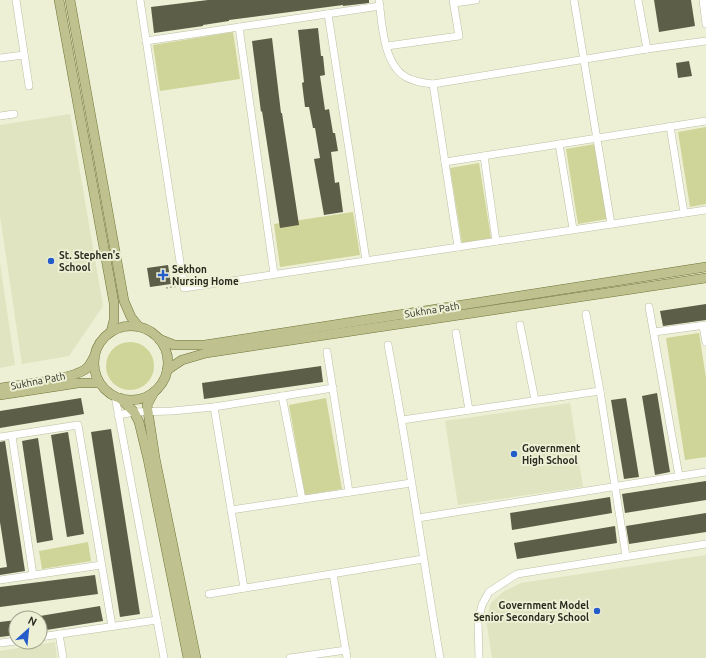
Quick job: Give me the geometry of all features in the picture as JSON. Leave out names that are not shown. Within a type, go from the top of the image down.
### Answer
[{"type":"main road","points":[[59,0],[114,303],[114,320],[111,332]]},
{"type":"main road","points":[[70,0],[124,301],[131,317],[139,327]]},
{"type":"main road","name":"Sukhna Path","points":[[159,339],[174,345],[205,345],[706,267]]},
{"type":"main road","name":"Sukhna Path","points":[[167,370],[182,360],[206,353],[706,278]]},
{"type":"main road","points":[[188,658],[148,459],[139,422],[134,412],[117,397],[106,391],[99,383],[94,370],[94,357],[100,343],[111,332],[124,326],[139,327],[150,332],[159,339],[163,345],[167,357],[167,370],[164,378],[147,405],[155,458],[196,658]]},
{"type":"main road","name":"Sukhna Path","points":[[0,388],[51,380],[73,374],[87,367],[94,357]]},
{"type":"main road","name":"Sukhna Path","points":[[0,396],[78,383],[99,383]]},
{"type":"main road","points":[[117,397],[129,400],[138,399],[146,397],[154,392]]},
{"type":"street","points":[[16,0],[29,86]]},
{"type":"street","points":[[140,0],[184,288],[706,210]]},
{"type":"street","points":[[387,46],[459,36],[454,2],[476,0]]},
{"type":"street","points":[[574,0],[611,224]]},
{"type":"street","points":[[638,0],[647,49]]},
{"type":"street","points":[[703,0],[706,24]]},
{"type":"street","points":[[146,41],[328,14],[380,3],[391,61],[399,72],[406,78],[433,84],[583,59],[706,41]]},
{"type":"street","points":[[328,14],[366,260]]},
{"type":"street","points":[[239,27],[274,274]]},
{"type":"street","points":[[0,58],[24,55]]},
{"type":"street","points":[[433,84],[458,247]]},
{"type":"street","points":[[0,116],[14,114]]},
{"type":"street","points":[[445,162],[706,121]]},
{"type":"street","points":[[670,126],[684,213]]},
{"type":"street","points":[[559,144],[573,230]]},
{"type":"street","points":[[484,156],[496,241]]},
{"type":"street","points":[[650,307],[679,476]]},
{"type":"street","points":[[586,314],[600,391],[626,556]]},
{"type":"street","points":[[520,324],[535,400]]},
{"type":"street","points":[[654,332],[705,326],[706,342]]},
{"type":"street","points":[[456,333],[469,410]]},
{"type":"street","points":[[388,345],[402,420],[440,658]]},
{"type":"street","points":[[326,352],[349,492]]},
{"type":"street","points":[[118,415],[134,412],[172,411],[214,407],[333,388]]},
{"type":"street","points":[[402,420],[600,391]]},
{"type":"street","points":[[282,396],[302,500]]},
{"type":"street","points":[[117,397],[118,415],[164,658]]},
{"type":"street","points":[[214,407],[244,588]]},
{"type":"street","points":[[0,437],[78,425],[112,626]]},
{"type":"street","points":[[12,436],[33,575]]},
{"type":"street","points":[[418,518],[706,472]]},
{"type":"street","points":[[231,510],[411,483]]},
{"type":"street","points":[[479,658],[478,621],[482,605],[489,592],[517,574],[706,544]]},
{"type":"street","points":[[209,594],[423,559]]},
{"type":"street","points":[[0,580],[101,565]]},
{"type":"street","points":[[333,574],[347,658]]},
{"type":"street","points":[[48,636],[157,620]]},
{"type":"street","points":[[59,634],[63,658]]},
{"type":"street","points":[[290,658],[346,650]]},
{"type":"path","points":[[166,288],[183,285]]},
{"type":"shaded area","name":"St. Stephen's School","points":[[70,114],[103,306],[69,356],[22,364],[0,216],[0,125]]},
{"type":"shaded area","points":[[0,263],[15,365],[0,368]]},
{"type":"shaded area","name":"Government High School","points":[[570,403],[583,487],[458,505],[445,421]]},
{"type":"shaded area","name":"Government Model Senior Secondary School","points":[[706,555],[706,658],[492,658],[486,619],[491,603],[503,592],[521,583]]},
{"type":"shaded area","points":[[55,642],[57,658],[0,658],[0,651],[48,650],[48,643]]},
{"type":"green space","points":[[233,32],[240,79],[160,91],[153,45]]},
{"type":"green space","points":[[706,127],[706,204],[690,207],[678,132]]},
{"type":"green space","points":[[595,144],[607,219],[578,224],[566,149]]},
{"type":"green space","points":[[479,163],[491,238],[462,243],[450,168]]},
{"type":"green space","points":[[353,212],[360,255],[280,267],[274,224]]},
{"type":"green space","points":[[699,333],[706,378],[706,457],[685,460],[666,338]]},
{"type":"green space","points":[[125,342],[135,342],[144,346],[150,352],[153,357],[153,375],[144,386],[135,390],[125,390],[116,386],[110,380],[106,371],[106,361],[110,352],[116,346]]},
{"type":"green space","points":[[326,398],[342,489],[305,495],[289,405]]},
{"type":"green space","points":[[88,542],[91,561],[42,569],[39,551]]},
{"type":"building","points":[[208,0],[369,0],[369,3],[229,20],[203,26],[154,33],[151,7]]},
{"type":"building","points":[[654,0],[691,0],[695,26],[659,32]]},
{"type":"building","points":[[318,28],[325,75],[320,76],[325,110],[329,109],[333,133],[335,133],[338,151],[331,152],[335,183],[339,182],[343,212],[324,215],[314,159],[320,158],[315,128],[313,128],[309,107],[305,107],[302,83],[304,82],[298,30]]},
{"type":"building","points":[[272,38],[281,113],[299,225],[280,228],[262,111],[261,112],[252,41]]},
{"type":"building","points":[[689,61],[692,76],[678,78],[676,63]]},
{"type":"building","points":[[168,265],[171,284],[150,287],[147,268]]},
{"type":"building","points":[[706,304],[706,320],[663,326],[660,311]]},
{"type":"building","points":[[321,366],[323,382],[204,399],[202,383]]},
{"type":"building","points":[[657,393],[670,472],[655,475],[642,396]]},
{"type":"building","points":[[81,398],[84,414],[0,428],[0,411]]},
{"type":"building","points":[[626,398],[639,477],[624,479],[611,400]]},
{"type":"building","points":[[111,429],[140,614],[120,617],[91,432]]},
{"type":"building","points":[[68,432],[84,534],[67,537],[51,435]]},
{"type":"building","points":[[38,438],[53,540],[37,543],[22,441]]},
{"type":"building","points":[[5,441],[25,571],[0,575],[0,568],[7,567],[0,522],[0,442]]},
{"type":"building","points":[[706,481],[706,500],[625,513],[622,494]]},
{"type":"building","points":[[610,497],[612,513],[512,530],[510,513]]},
{"type":"building","points":[[706,513],[706,532],[629,544],[626,526]]},
{"type":"building","points":[[615,526],[617,543],[517,559],[514,543]]},
{"type":"building","points":[[95,575],[98,594],[0,607],[0,587]]},
{"type":"building","points":[[100,606],[103,621],[48,630],[48,615]]},
{"type":"building","points":[[8,621],[8,636],[0,637],[0,622]]},
{"type":"place","name":"St. Stephen's School","points":[[51,261]]},
{"type":"place","name":"Sekhon Nursing Home","points":[[163,275]]},
{"type":"place","name":"Government High School","points":[[514,454]]},
{"type":"place","name":"Government Model Senior Secondary School","points":[[597,611]]}]
